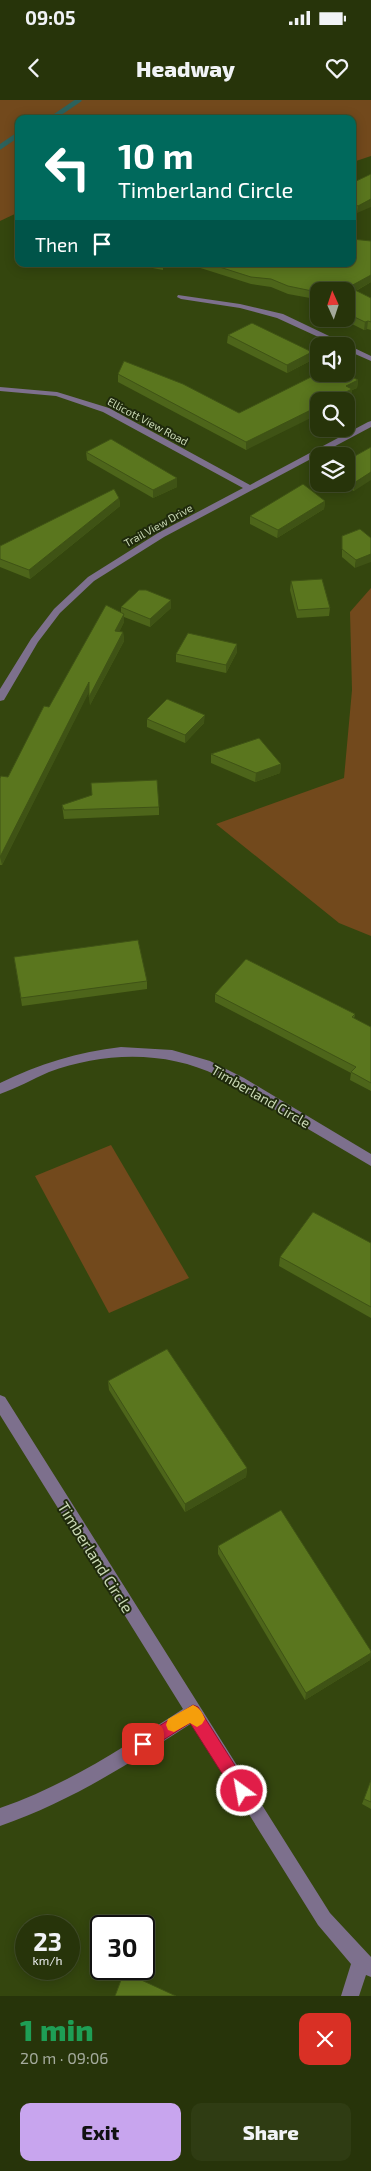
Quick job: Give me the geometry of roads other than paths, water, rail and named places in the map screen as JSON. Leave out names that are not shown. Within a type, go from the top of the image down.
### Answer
[{"type":"street","points":[[181,297],[240,306],[280,316],[324,337]]},
{"type":"street","points":[[355,352],[371,359]]},
{"type":"street","name":"Ellicott View Road","points":[[0,389],[58,394],[106,410],[249,488]]},
{"type":"street","name":"Trail View Drive","points":[[0,698],[34,641],[56,611],[91,579],[161,535],[371,424]]},
{"type":"street","name":"Timberland Circle","points":[[0,1089],[32,1072],[73,1059],[117,1052],[158,1053],[197,1061],[235,1079],[371,1161]]},
{"type":"street","name":"Timberland Circle","points":[[0,1402],[324,1919],[366,1964]]},
{"type":"street","points":[[0,1817],[22,1811],[94,1776],[193,1712]]},
{"type":"street","points":[[350,1996],[366,1964]]},
{"type":"waterway","points":[[57,115],[79,100]]},
{"type":"waterway","points":[[0,147],[15,137]]}]
